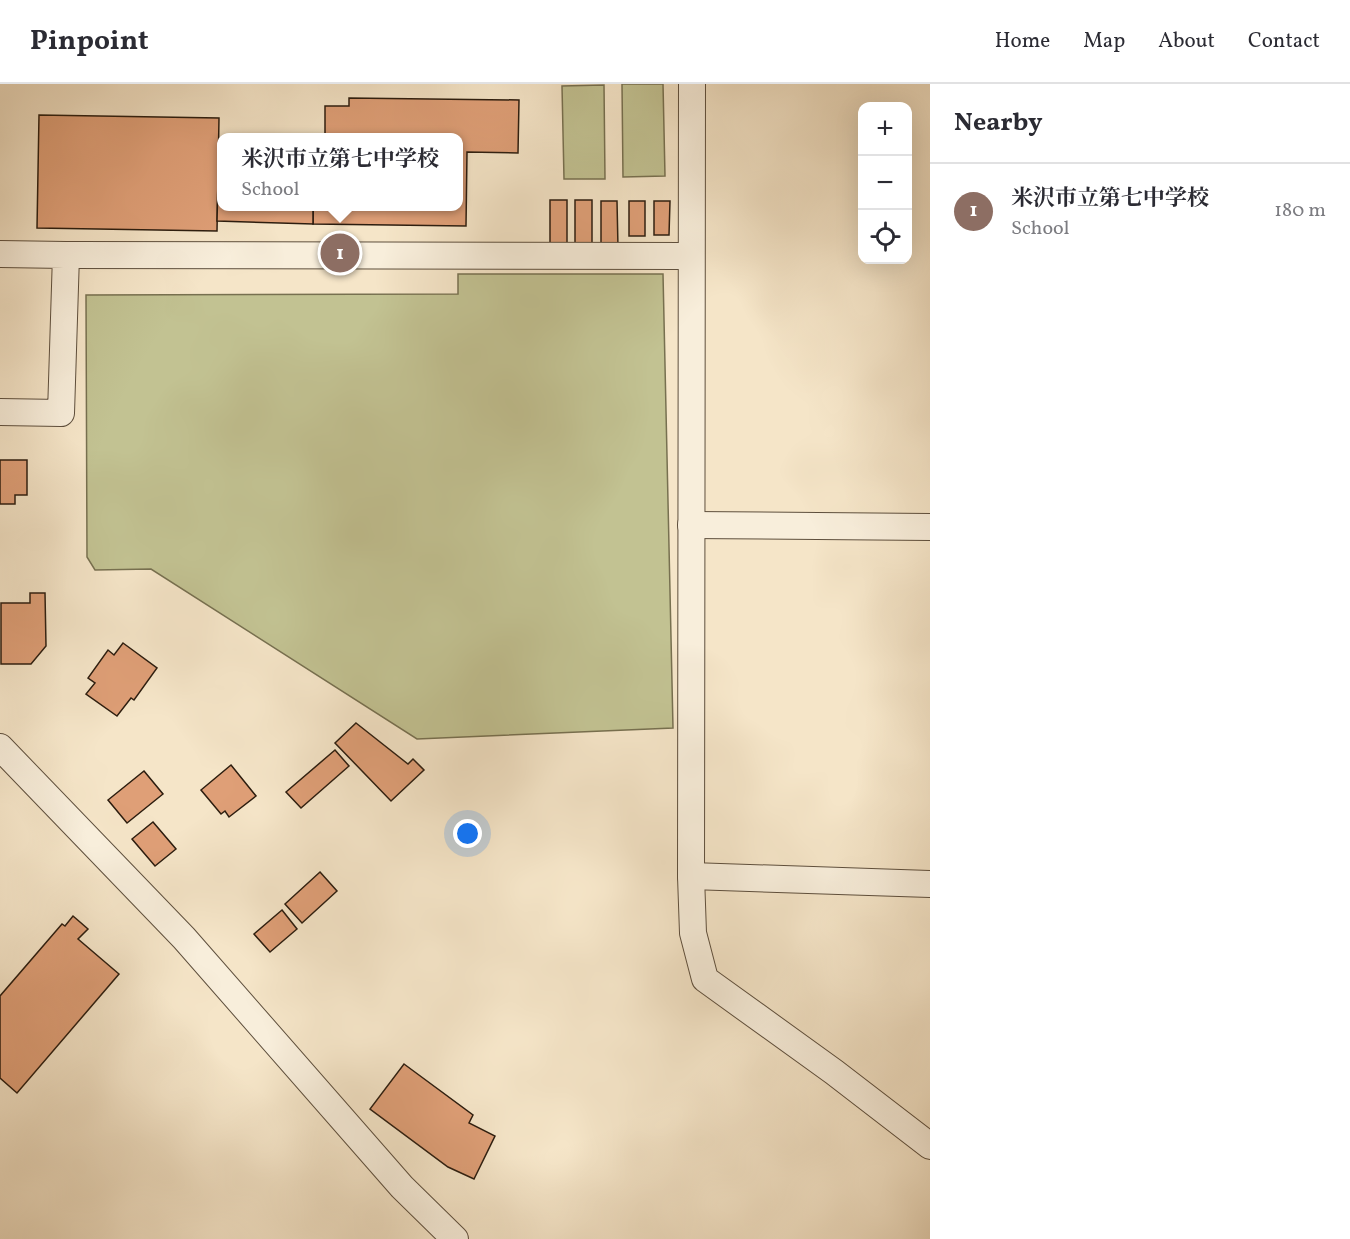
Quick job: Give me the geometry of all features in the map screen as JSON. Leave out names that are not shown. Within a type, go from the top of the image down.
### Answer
[{"type":"street","points":[[692,84],[691,876],[693,933],[705,979],[834,1072],[930,1146]]},
{"type":"street","points":[[0,254],[691,256]]},
{"type":"street","points":[[0,412],[61,413],[66,255]]},
{"type":"street","points":[[692,525],[930,527]]},
{"type":"street","points":[[0,747],[184,938],[402,1187],[455,1239]]},
{"type":"street","points":[[691,876],[930,884]]},
{"type":"green space","points":[[622,84],[663,84],[665,176],[623,177]]},
{"type":"green space","points":[[604,85],[605,179],[564,179],[562,86]]},
{"type":"green space","points":[[458,274],[663,274],[673,728],[417,739],[151,569],[95,570],[87,557],[86,295],[458,294]]},
{"type":"building","points":[[349,98],[519,100],[518,153],[467,152],[466,226],[313,224],[313,211],[463,211],[463,133],[325,133],[325,106],[349,106]]},
{"type":"building","points":[[39,115],[219,118],[217,231],[37,228]]},
{"type":"building","points":[[550,200],[567,200],[567,246],[550,246]]},
{"type":"building","points":[[575,200],[592,200],[592,246],[575,246]]},
{"type":"building","points":[[601,201],[617,201],[618,248],[601,248]]},
{"type":"building","points":[[629,201],[645,201],[645,236],[629,236]]},
{"type":"building","points":[[654,201],[670,201],[669,235],[654,235]]},
{"type":"building","points":[[217,211],[313,211],[313,224],[217,221]]},
{"type":"building","points":[[0,460],[27,460],[27,495],[15,495],[15,504],[0,504]]},
{"type":"building","points":[[30,593],[45,593],[46,646],[31,664],[1,664],[1,603],[30,603]]},
{"type":"building","points":[[123,643],[157,668],[134,700],[131,698],[117,716],[86,694],[95,683],[88,678],[108,650],[114,655]]},
{"type":"building","points":[[356,723],[408,764],[413,759],[424,770],[391,801],[335,743]]},
{"type":"building","points":[[335,750],[349,766],[301,808],[286,792]]},
{"type":"building","points":[[231,765],[256,796],[229,817],[225,811],[221,814],[201,790]]},
{"type":"building","points":[[144,771],[163,794],[127,823],[108,800]]},
{"type":"building","points":[[153,822],[176,849],[155,866],[132,839]]},
{"type":"building","points":[[320,872],[337,891],[302,923],[285,904]]},
{"type":"building","points":[[282,910],[297,929],[270,952],[254,934]]},
{"type":"building","points":[[73,916],[88,929],[78,939],[119,974],[17,1093],[0,1078],[0,996],[62,924],[65,926]]},
{"type":"building","points":[[404,1064],[473,1115],[469,1123],[495,1136],[474,1179],[448,1167],[370,1109]]},
{"type":"place","name":"米沢市立第七中学校","points":[[340,253]]}]
